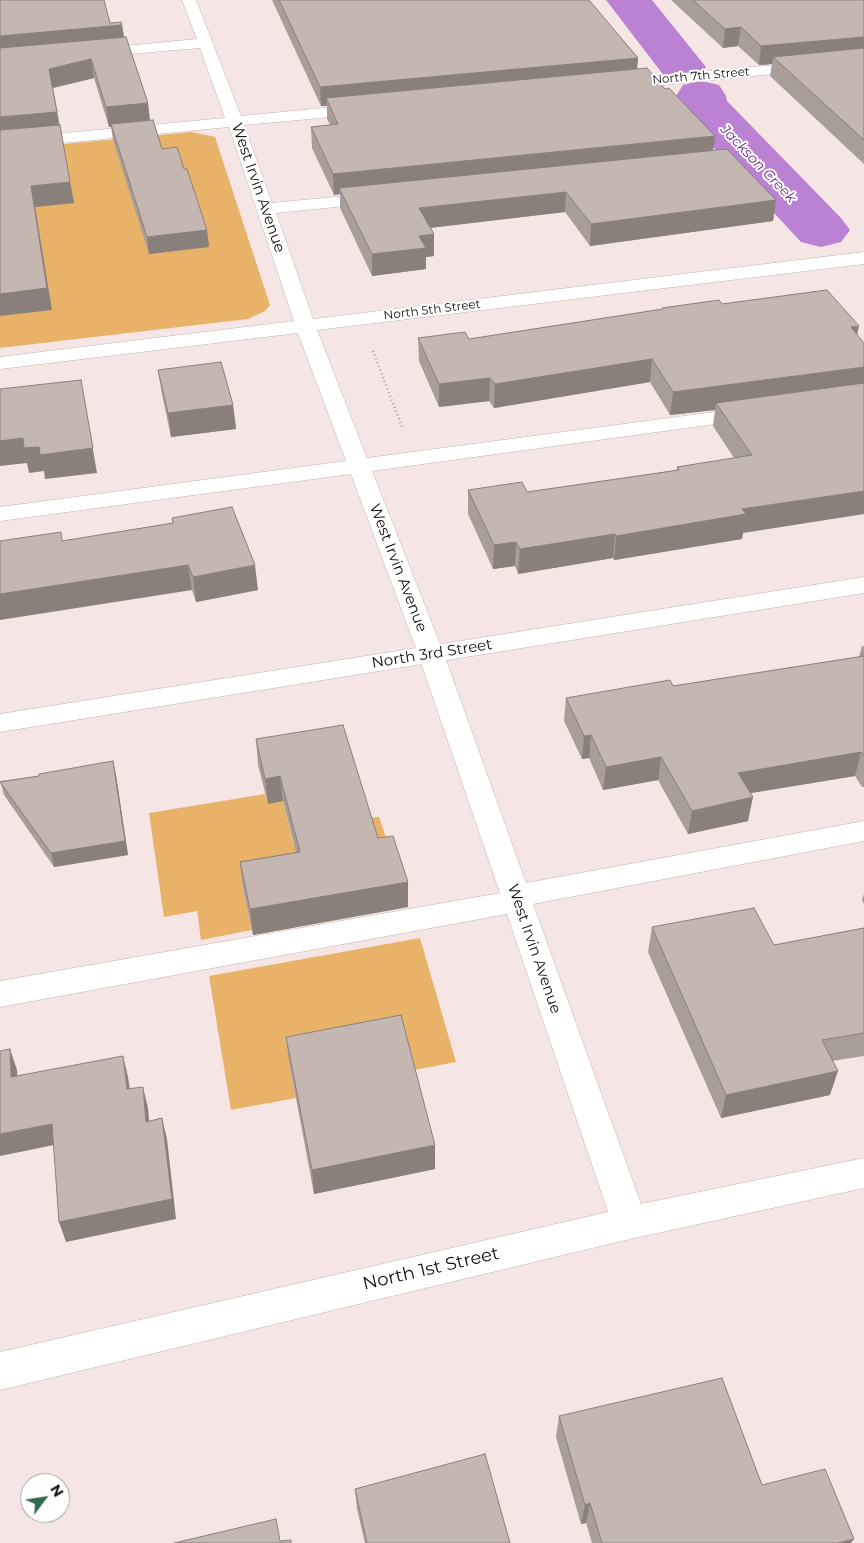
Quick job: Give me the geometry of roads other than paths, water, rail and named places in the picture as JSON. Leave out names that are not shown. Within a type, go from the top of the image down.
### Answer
[{"type":"street","name":"West Irvin Avenue","points":[[190,0],[235,121],[305,325],[431,654],[630,1223]]},
{"type":"street","points":[[78,54],[206,43]]},
{"type":"street","name":"North 7th Street","points":[[610,85],[864,61]]},
{"type":"street","points":[[0,144],[383,107]]},
{"type":"street","points":[[266,209],[394,196]]},
{"type":"street","name":"North 5th Street","points":[[0,363],[864,258]]},
{"type":"street","points":[[0,514],[776,410]]},
{"type":"street","name":"North 3rd Street","points":[[0,723],[864,585]]},
{"type":"street","points":[[0,994],[864,831]]},
{"type":"street","name":"North 1st Street","points":[[0,1371],[630,1223],[864,1173]]},
{"type":"waterway","name":"Jackson Creek","points":[[628,0],[682,67]]},
{"type":"waterway","name":"Jackson Creek","points":[[701,96],[702,105],[821,230]]}]
